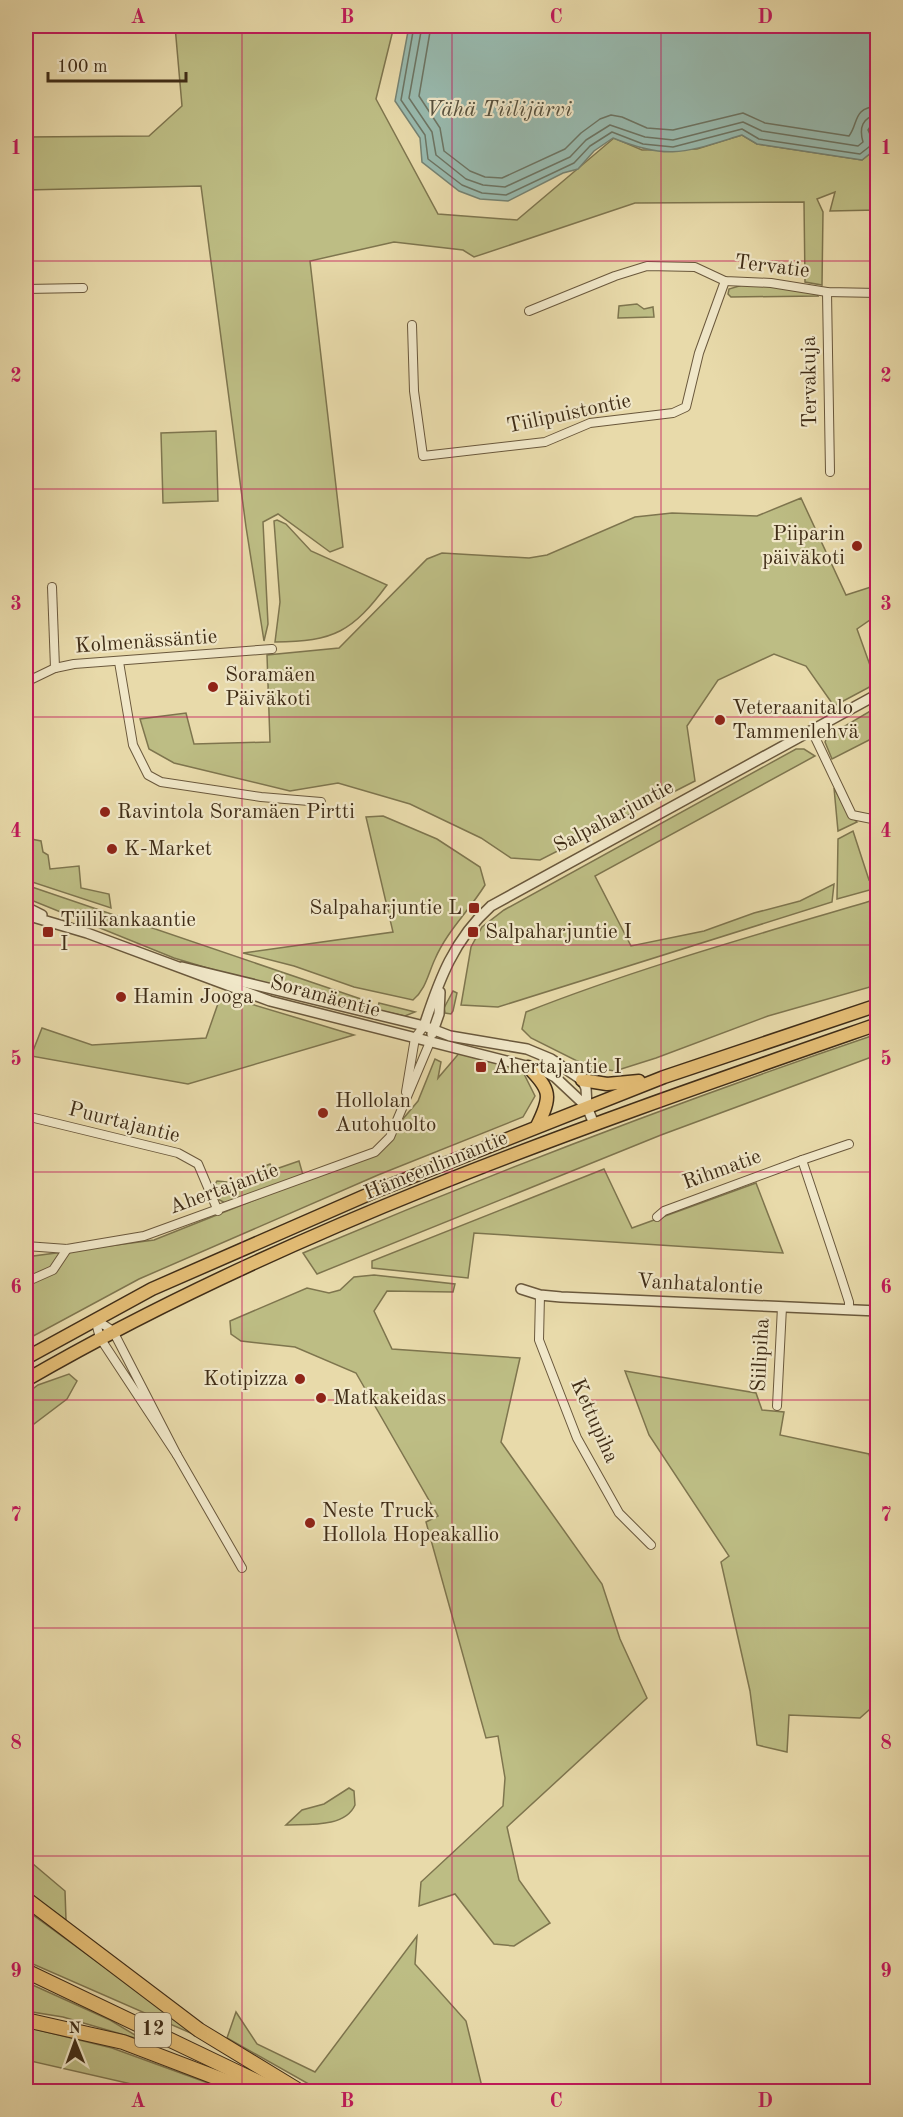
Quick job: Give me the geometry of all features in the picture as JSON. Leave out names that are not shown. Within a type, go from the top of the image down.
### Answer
[{"type":"highway","points":[[26,1899],[199,2030],[301,2091]]},
{"type":"highway","name":"12","points":[[26,1971],[279,2091]]},
{"type":"highway","points":[[26,2020],[123,2042],[254,2091]]},
{"type":"main road","name":"Hämeenlinnantie","points":[[26,1358],[95,1319],[236,1252],[537,1126],[664,1077],[878,1005]]},
{"type":"main road","name":"Hämeenlinnantie","points":[[26,1380],[113,1331],[220,1279],[385,1207],[594,1124],[878,1024]]},
{"type":"main road","points":[[528,1067],[546,1085],[548,1096],[537,1126]]},
{"type":"main road","points":[[582,1080],[624,1084],[664,1077]]},
{"type":"street","name":"Tervatie","points":[[529,311],[615,276],[647,266],[704,268],[725,281],[771,283],[827,292],[878,293]]},
{"type":"street","name":"Tiilipuistontie","points":[[412,325],[414,391],[423,456],[545,442],[590,423],[672,413],[686,407],[699,353],[725,281]]},
{"type":"street","points":[[26,289],[82,288]]},
{"type":"street","name":"Tervakuja","points":[[827,292],[830,472]]},
{"type":"street","points":[[52,586],[55,668]]},
{"type":"street","name":"Kolmenässäntie","points":[[26,682],[55,668],[74,664],[272,650]]},
{"type":"street","points":[[119,662],[133,745],[148,775],[160,782],[261,797],[321,802]]},
{"type":"street","name":"Salpaharjuntie","points":[[429,1028],[439,1014],[441,984],[451,956],[465,932],[491,906],[878,694]]},
{"type":"street","points":[[812,730],[852,815],[872,819],[878,816]]},
{"type":"street","name":"Soramäentie","points":[[26,907],[57,923]]},
{"type":"street","name":"Soramäentie","points":[[26,915],[57,923],[180,967],[201,978],[270,1001],[528,1067],[555,1077],[587,1107]]},
{"type":"street","name":"Soramäentie","points":[[180,967],[194,968],[302,998],[429,1028],[450,1036],[527,1049],[551,1059],[582,1080],[586,1089],[587,1107],[594,1124]]},
{"type":"street","points":[[429,1028],[430,1042]]},
{"type":"street","name":"Ahertajantie","points":[[405,1105],[415,1038],[429,1028]]},
{"type":"street","name":"Ahertajantie","points":[[26,1246],[67,1249],[144,1236],[375,1152],[390,1137],[430,1042]]},
{"type":"street","name":"Puurtajantie","points":[[26,1116],[178,1154],[198,1164],[218,1211]]},
{"type":"street","name":"Rihmatie","points":[[657,1217],[664,1211],[738,1182],[849,1144]]},
{"type":"street","points":[[802,1160],[849,1302],[849,1310]]},
{"type":"street","points":[[26,1282],[53,1270],[67,1249]]},
{"type":"street","name":"Vanhatalontie","points":[[522,1289],[540,1295],[878,1311]]},
{"type":"street","name":"Kettupiha","points":[[540,1295],[539,1340],[577,1438],[619,1513],[651,1545]]},
{"type":"street","name":"Siilipiha","points":[[777,1406],[782,1307]]},
{"type":"street","points":[[95,1319],[113,1331],[177,1455],[242,1568]]},
{"type":"street","points":[[95,1319],[96,1331],[100,1338],[177,1455]]},
{"type":"green space","points":[[175,26],[394,26],[376,99],[438,214],[517,220],[614,138],[642,150],[697,149],[742,135],[757,144],[862,160],[877,148],[877,210],[830,211],[835,192],[817,199],[823,212],[822,285],[805,282],[804,202],[635,203],[474,257],[463,250],[394,242],[310,261],[343,547],[330,552],[278,514],[263,522],[268,624],[264,641],[246,527],[201,186],[26,190],[26,137],[149,136],[182,106]]},
{"type":"green space","points":[[749,283],[818,296],[731,297],[728,294],[729,289]]},
{"type":"green space","points":[[637,304],[644,309],[653,307],[654,317],[618,318],[619,306]]},
{"type":"green space","points":[[216,431],[218,501],[163,503],[161,433]]},
{"type":"green space","points":[[801,498],[846,595],[877,585],[877,615],[857,629],[871,668],[877,665],[877,683],[834,706],[806,666],[774,654],[718,680],[687,726],[695,781],[540,860],[511,858],[481,838],[410,804],[338,783],[290,791],[174,763],[149,749],[140,719],[186,713],[194,744],[270,742],[267,655],[339,648],[427,559],[442,553],[529,558],[547,555],[635,517],[672,513],[757,516]]},
{"type":"green space","points":[[274,521],[286,524],[311,551],[387,585],[363,613],[340,631],[313,640],[275,642],[280,602]]},
{"type":"green space","points":[[877,707],[877,736],[832,759],[825,742],[828,736]]},
{"type":"green space","points":[[796,749],[804,749],[815,756],[595,876],[631,946],[704,931],[754,913],[800,901],[834,884],[832,902],[498,1007],[461,1005],[471,947],[482,927],[504,910]]},
{"type":"green space","points":[[834,788],[847,812],[857,822],[838,831]]},
{"type":"green space","points":[[383,816],[437,839],[480,867],[485,885],[446,939],[424,986],[413,1000],[354,987],[294,966],[243,953],[393,932],[366,817]]},
{"type":"green space","points":[[853,831],[869,880],[877,878],[877,888],[837,899],[838,839]]},
{"type":"green space","points":[[26,838],[41,841],[43,852],[48,855],[50,869],[79,866],[81,888],[109,894],[111,908],[26,880]]},
{"type":"green space","points":[[26,885],[361,999],[360,1005],[264,985],[174,958],[26,898]]},
{"type":"green space","points":[[877,899],[877,985],[768,1016],[615,1071],[589,1067],[531,1038],[522,1029],[526,1012],[612,980]]},
{"type":"green space","points":[[453,991],[457,993],[453,1011],[451,1014],[445,1013],[444,1008]]},
{"type":"green space","points":[[221,995],[354,1035],[188,1084],[31,1056],[42,1028],[92,1045],[206,1038]]},
{"type":"green space","points":[[379,1003],[415,1012],[405,1016],[377,1010]]},
{"type":"green space","points":[[877,1034],[877,1055],[661,1135],[317,1274],[303,1253],[588,1138]]},
{"type":"green space","points":[[461,1051],[519,1064],[535,1096],[523,1117],[378,1175],[139,1279],[26,1340],[26,1257],[154,1240],[375,1152],[418,1101],[435,1059],[441,1062],[438,1078]]},
{"type":"green space","points":[[299,1161],[303,1175],[225,1203],[216,1198],[211,1190],[217,1181],[238,1183],[266,1174],[263,1167],[270,1164],[273,1170]]},
{"type":"green space","points":[[604,1169],[632,1228],[756,1183],[783,1253],[474,1233],[468,1278],[372,1268],[372,1261]]},
{"type":"green space","points":[[374,1275],[455,1284],[453,1292],[387,1291],[374,1311],[392,1349],[520,1358],[501,1442],[602,1584],[620,1639],[647,1698],[507,1827],[519,1880],[550,1923],[514,1946],[494,1944],[455,1894],[419,1906],[421,1882],[503,1806],[505,1778],[498,1736],[486,1738],[426,1522],[438,1516],[356,1373],[295,1347],[241,1341],[231,1334],[230,1321],[307,1288],[329,1293],[340,1290],[354,1277]]},
{"type":"green space","points":[[625,1371],[756,1393],[762,1410],[784,1412],[780,1435],[869,1454],[878,1488],[878,1702],[860,1718],[789,1715],[787,1752],[757,1745],[750,1691],[721,1562],[729,1556],[649,1435]]},
{"type":"green space","points":[[69,1374],[77,1381],[67,1399],[26,1430],[26,1394],[38,1385]]},
{"type":"green space","points":[[349,1788],[354,1791],[355,1805],[343,1818],[325,1823],[286,1825],[302,1810],[324,1804]]},
{"type":"green space","points":[[26,1858],[65,1891],[66,1920],[26,1891]]},
{"type":"green space","points":[[26,1910],[202,2038],[26,1961]]},
{"type":"green space","points":[[417,1936],[415,1964],[466,2021],[483,2091],[321,2091],[227,2038],[236,2012],[257,2044],[315,2072]]},
{"type":"green space","points":[[26,1982],[110,2020],[145,2041],[63,2017],[26,2011]]},
{"type":"green space","points":[[26,2027],[112,2048],[230,2091],[162,2091],[26,2060]]},
{"type":"water","name":"Vähä Tiilijärvi","points":[[409,26],[877,26],[878,127],[874,131],[877,148],[862,160],[757,144],[742,135],[678,152],[649,150],[613,138],[594,151],[578,169],[563,173],[508,201],[480,199],[459,191],[422,162],[420,138],[395,101]]},
{"type":"place","name":"Piiparin päiväkoti","points":[[857,546]]},
{"type":"place","name":"Soramäen Päiväkoti","points":[[213,687]]},
{"type":"place","name":"Veteraanitalo Tammenlehvä","points":[[720,720]]},
{"type":"place","name":"Ravintola Soramäen Pirtti","points":[[105,812]]},
{"type":"place","name":"K-Market","points":[[112,849]]},
{"type":"place","name":"Salpaharjuntie L","points":[[474,908]]},
{"type":"place","name":"Tiilikankaantie I","points":[[48,932]]},
{"type":"place","name":"Salpaharjuntie I","points":[[473,932]]},
{"type":"place","name":"Hamin Jooga","points":[[121,997]]},
{"type":"place","name":"Ahertajantie I","points":[[481,1067]]},
{"type":"place","name":"Hollolan Autohuolto","points":[[323,1113]]},
{"type":"place","name":"Kotipizza","points":[[300,1379]]},
{"type":"place","name":"Matkakeidas","points":[[321,1398]]},
{"type":"place","name":"Neste Truck Hollola Hopeakallio","points":[[310,1523]]}]
